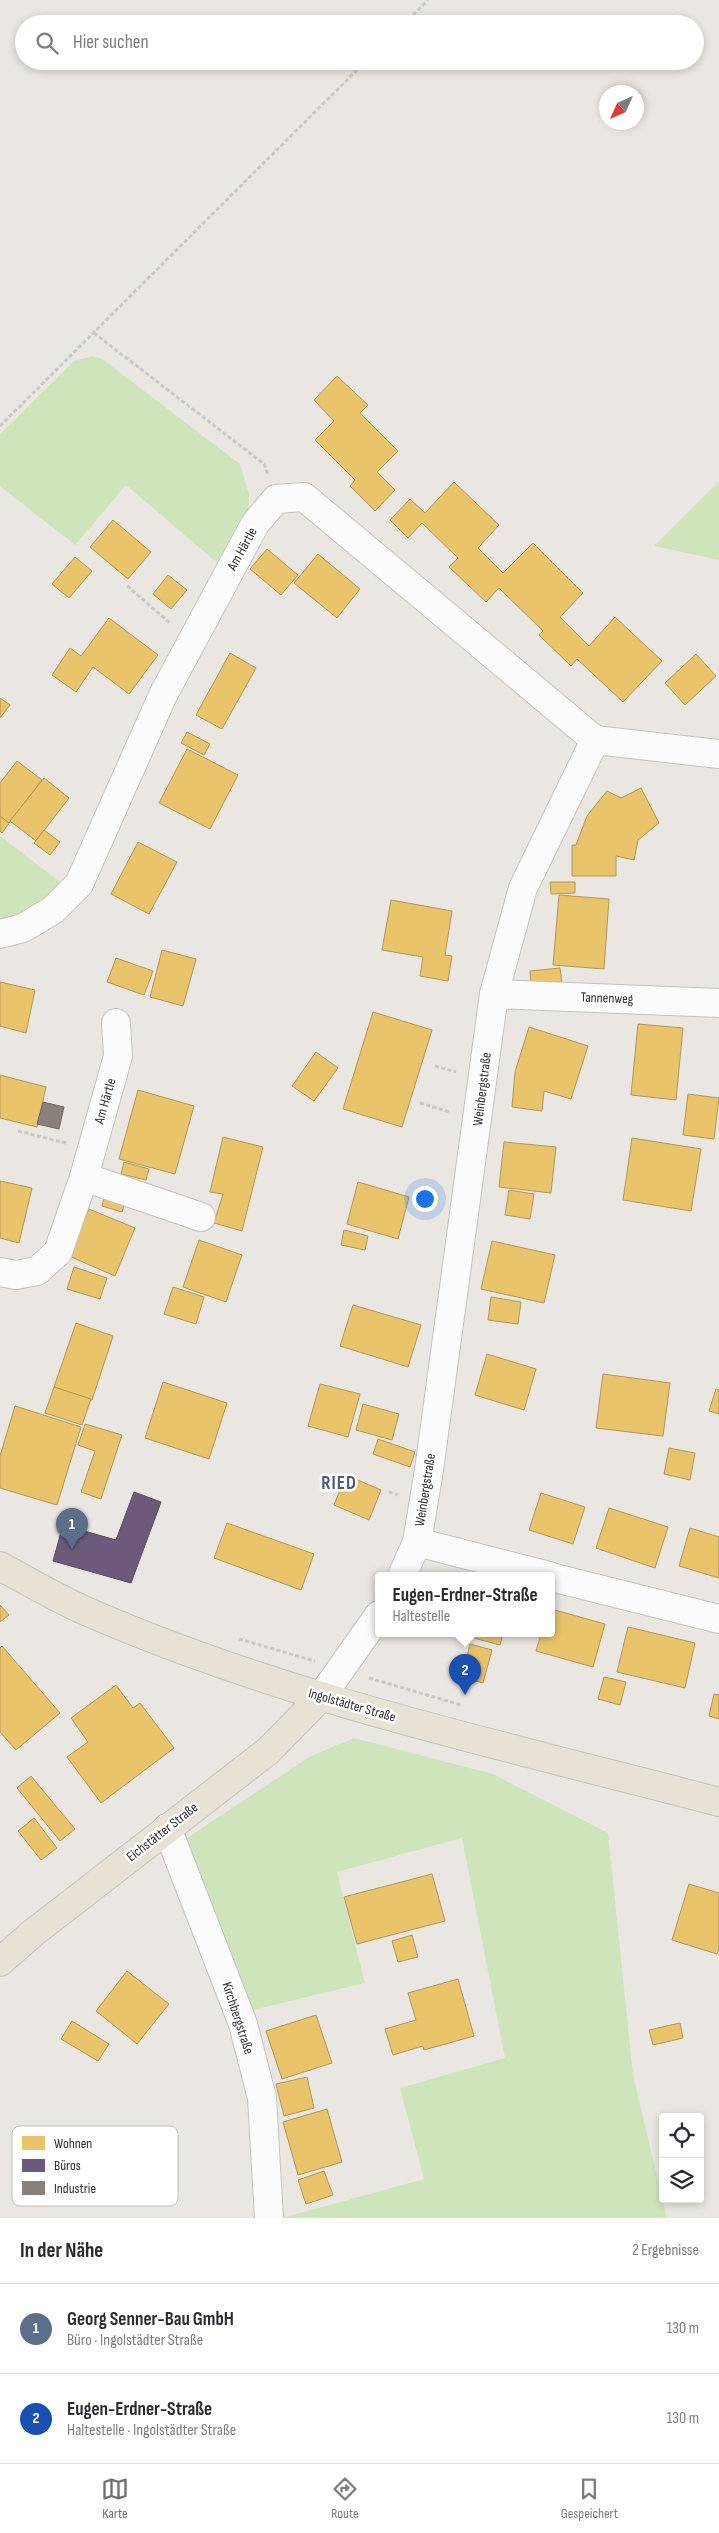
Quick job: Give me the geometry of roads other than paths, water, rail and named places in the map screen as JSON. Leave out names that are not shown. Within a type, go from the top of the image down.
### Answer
[{"type":"main road","name":"Ingolstädter Straße","points":[[0,1566],[87,1612],[321,1698],[719,1802]]},
{"type":"main road","name":"Eichstätter Straße","points":[[0,1962],[33,1933],[268,1751],[321,1698]]},
{"type":"street","name":"Am Härtle","points":[[0,934],[23,928],[53,910],[79,884],[163,695],[255,524],[276,499],[304,497],[595,740]]},
{"type":"street","points":[[595,740],[719,754]]},
{"type":"street","name":"Weinbergstraße","points":[[404,1572],[417,1542],[450,1325],[494,994],[524,888],[595,740]]},
{"type":"street","name":"Tannenweg","points":[[494,994],[719,1003]]},
{"type":"street","name":"Am Härtle","points":[[0,1272],[16,1276],[38,1271],[58,1252],[84,1177],[118,1056],[116,1023]]},
{"type":"street","points":[[84,1177],[201,1217]]},
{"type":"street","points":[[417,1542],[534,1572]]},
{"type":"street","points":[[555,1577],[719,1619]]},
{"type":"street","points":[[321,1698],[375,1621]]},
{"type":"street","name":"Kirchbergstraße","points":[[168,1828],[245,2033],[262,2098],[269,2218]]},
{"type":"place","name":"Georg Senner-Bau GmbH","points":[[72,1549]]},
{"type":"place","name":"Eugen-Erdner-Straße","points":[[465,1695]]},
{"type":"district","name":"RIED","points":[[339,1483]]}]
